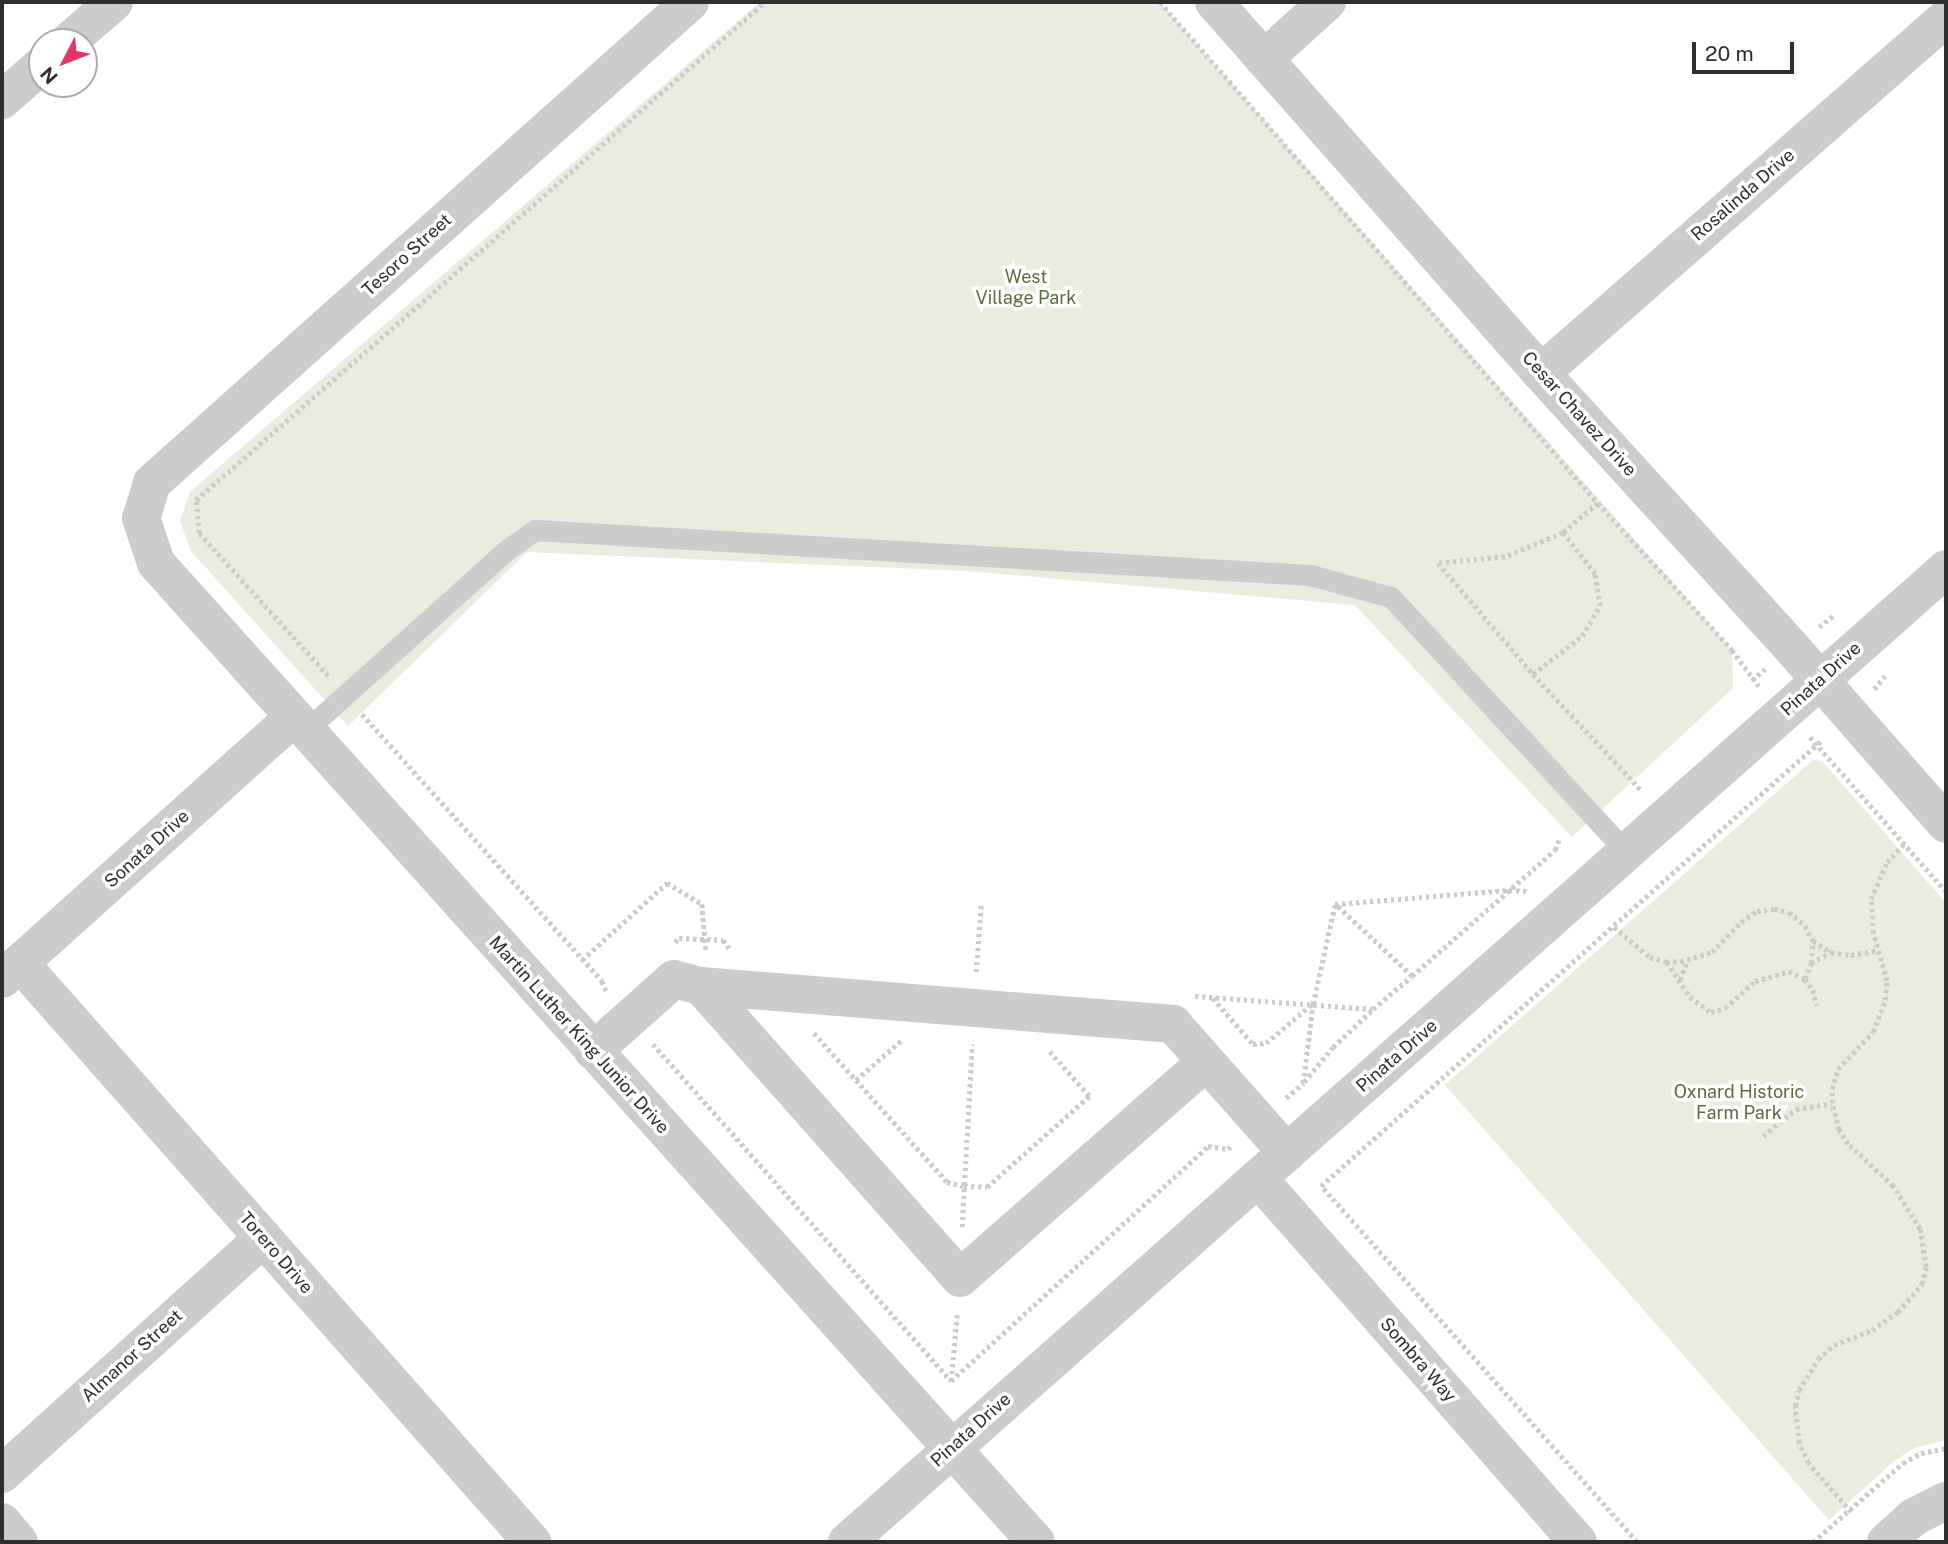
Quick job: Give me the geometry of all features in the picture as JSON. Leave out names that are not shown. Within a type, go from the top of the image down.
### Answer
[{"type":"street","points":[[84,28],[114,2]]},
{"type":"street","name":"Tesoro Street","points":[[141,518],[152,483],[690,2]]},
{"type":"street","name":"Cesar Chavez Drive","points":[[1214,2],[1541,373],[1819,679],[1946,824]]},
{"type":"street","points":[[1264,59],[1327,2]]},
{"type":"street","name":"Rosalinda Drive","points":[[1541,373],[1946,18]]},
{"type":"street","points":[[2,100],[28,77]]},
{"type":"street","name":"Martin Luther King Junior Drive","points":[[141,518],[156,563],[1036,1542]]},
{"type":"street","name":"Pinata Drive","points":[[847,1542],[951,1447],[1580,896],[1819,679],[1946,569]]},
{"type":"street","name":"Sonata Drive","points":[[11,971],[299,725]]},
{"type":"street","name":"Torero Drive","points":[[11,971],[263,1238],[532,1542]]},
{"type":"street","points":[[593,1051],[674,979],[701,986],[1173,1024],[1287,1153]]},
{"type":"street","points":[[701,986],[960,1278],[1206,1062]]},
{"type":"street","name":"Sombra Way","points":[[1258,1178],[1578,1542]]},
{"type":"street","name":"Almanor Street","points":[[2,1474],[263,1238]]},
{"type":"street","points":[[1886,1542],[1914,1517],[1946,1501]]},
{"type":"street","points":[[2,1522],[19,1542]]},
{"type":"lane","points":[[299,725],[345,695],[508,549],[535,530],[1310,575],[1391,597],[1627,853]]},
{"type":"path","points":[[765,2],[196,500],[199,533],[602,981],[622,1025],[659,1047],[951,1381]]},
{"type":"path","points":[[1160,2],[1598,503],[1732,650],[1752,680]]},
{"type":"path","points":[[1598,503],[1563,533],[1505,557],[1438,563],[1533,674],[1666,817]]},
{"type":"path","points":[[1533,674],[1583,636],[1600,606],[1595,574],[1563,533]]},
{"type":"path","points":[[1637,1542],[1321,1186],[1817,745],[1850,715],[1885,676]]},
{"type":"path","points":[[1817,745],[1946,891]]},
{"type":"path","points":[[1412,976],[1555,850],[1560,837]]},
{"type":"path","points":[[1851,1511],[1819,1477],[1799,1443],[1795,1406],[1799,1390],[1818,1359],[1834,1345],[1885,1323],[1914,1296],[1922,1284],[1926,1251],[1920,1229],[1893,1186],[1844,1137],[1832,1104],[1832,1089],[1838,1069],[1873,1032],[1881,1013],[1887,981],[1871,917],[1871,899],[1886,862],[1905,844]]},
{"type":"path","points":[[582,960],[667,883],[702,904],[708,941],[701,986]]},
{"type":"path","points":[[1303,1083],[1313,1004],[1335,904],[1510,890],[1580,896]]},
{"type":"path","points":[[951,1381],[960,1278],[981,903]]},
{"type":"path","points":[[1614,926],[1650,957],[1667,962],[1687,960],[1719,947],[1741,922],[1757,911],[1774,909],[1789,912],[1805,926],[1813,941],[1831,953],[1851,955],[1878,950]]},
{"type":"path","points":[[1805,979],[1811,963],[1813,941]]},
{"type":"path","points":[[1811,963],[1831,953]]},
{"type":"path","points":[[1681,981],[1687,960]]},
{"type":"path","points":[[1667,962],[1690,997],[1712,1012],[1725,1008],[1755,981],[1770,974],[1789,971],[1805,979],[1813,990],[1817,1005]]},
{"type":"path","points":[[1212,997],[1253,1044],[1266,1044],[1313,1004]]},
{"type":"path","points":[[951,1381],[1208,1146],[1228,1149],[1259,1122],[1303,1083],[1333,1047],[1373,1009]]},
{"type":"path","points":[[806,1023],[947,1182],[964,1186],[987,1187],[1089,1096],[1040,1041]]},
{"type":"path","points":[[856,1080],[911,1032]]},
{"type":"path","points":[[1763,1136],[1796,1109],[1832,1104]]},
{"type":"path","points":[[1813,1542],[1903,1463],[1921,1453],[1946,1448]]},
{"type":"green space","name":"West Village Park","points":[[760,2],[1160,2],[1732,650],[1733,688],[1572,837],[1355,605],[966,571],[527,552],[348,726],[191,551],[180,521],[190,492]]},
{"type":"green space","name":"Oxnard Historic Farm Park","points":[[1813,760],[1822,761],[1946,903],[1946,1440],[1914,1448],[1894,1461],[1829,1520],[1445,1085]]}]
